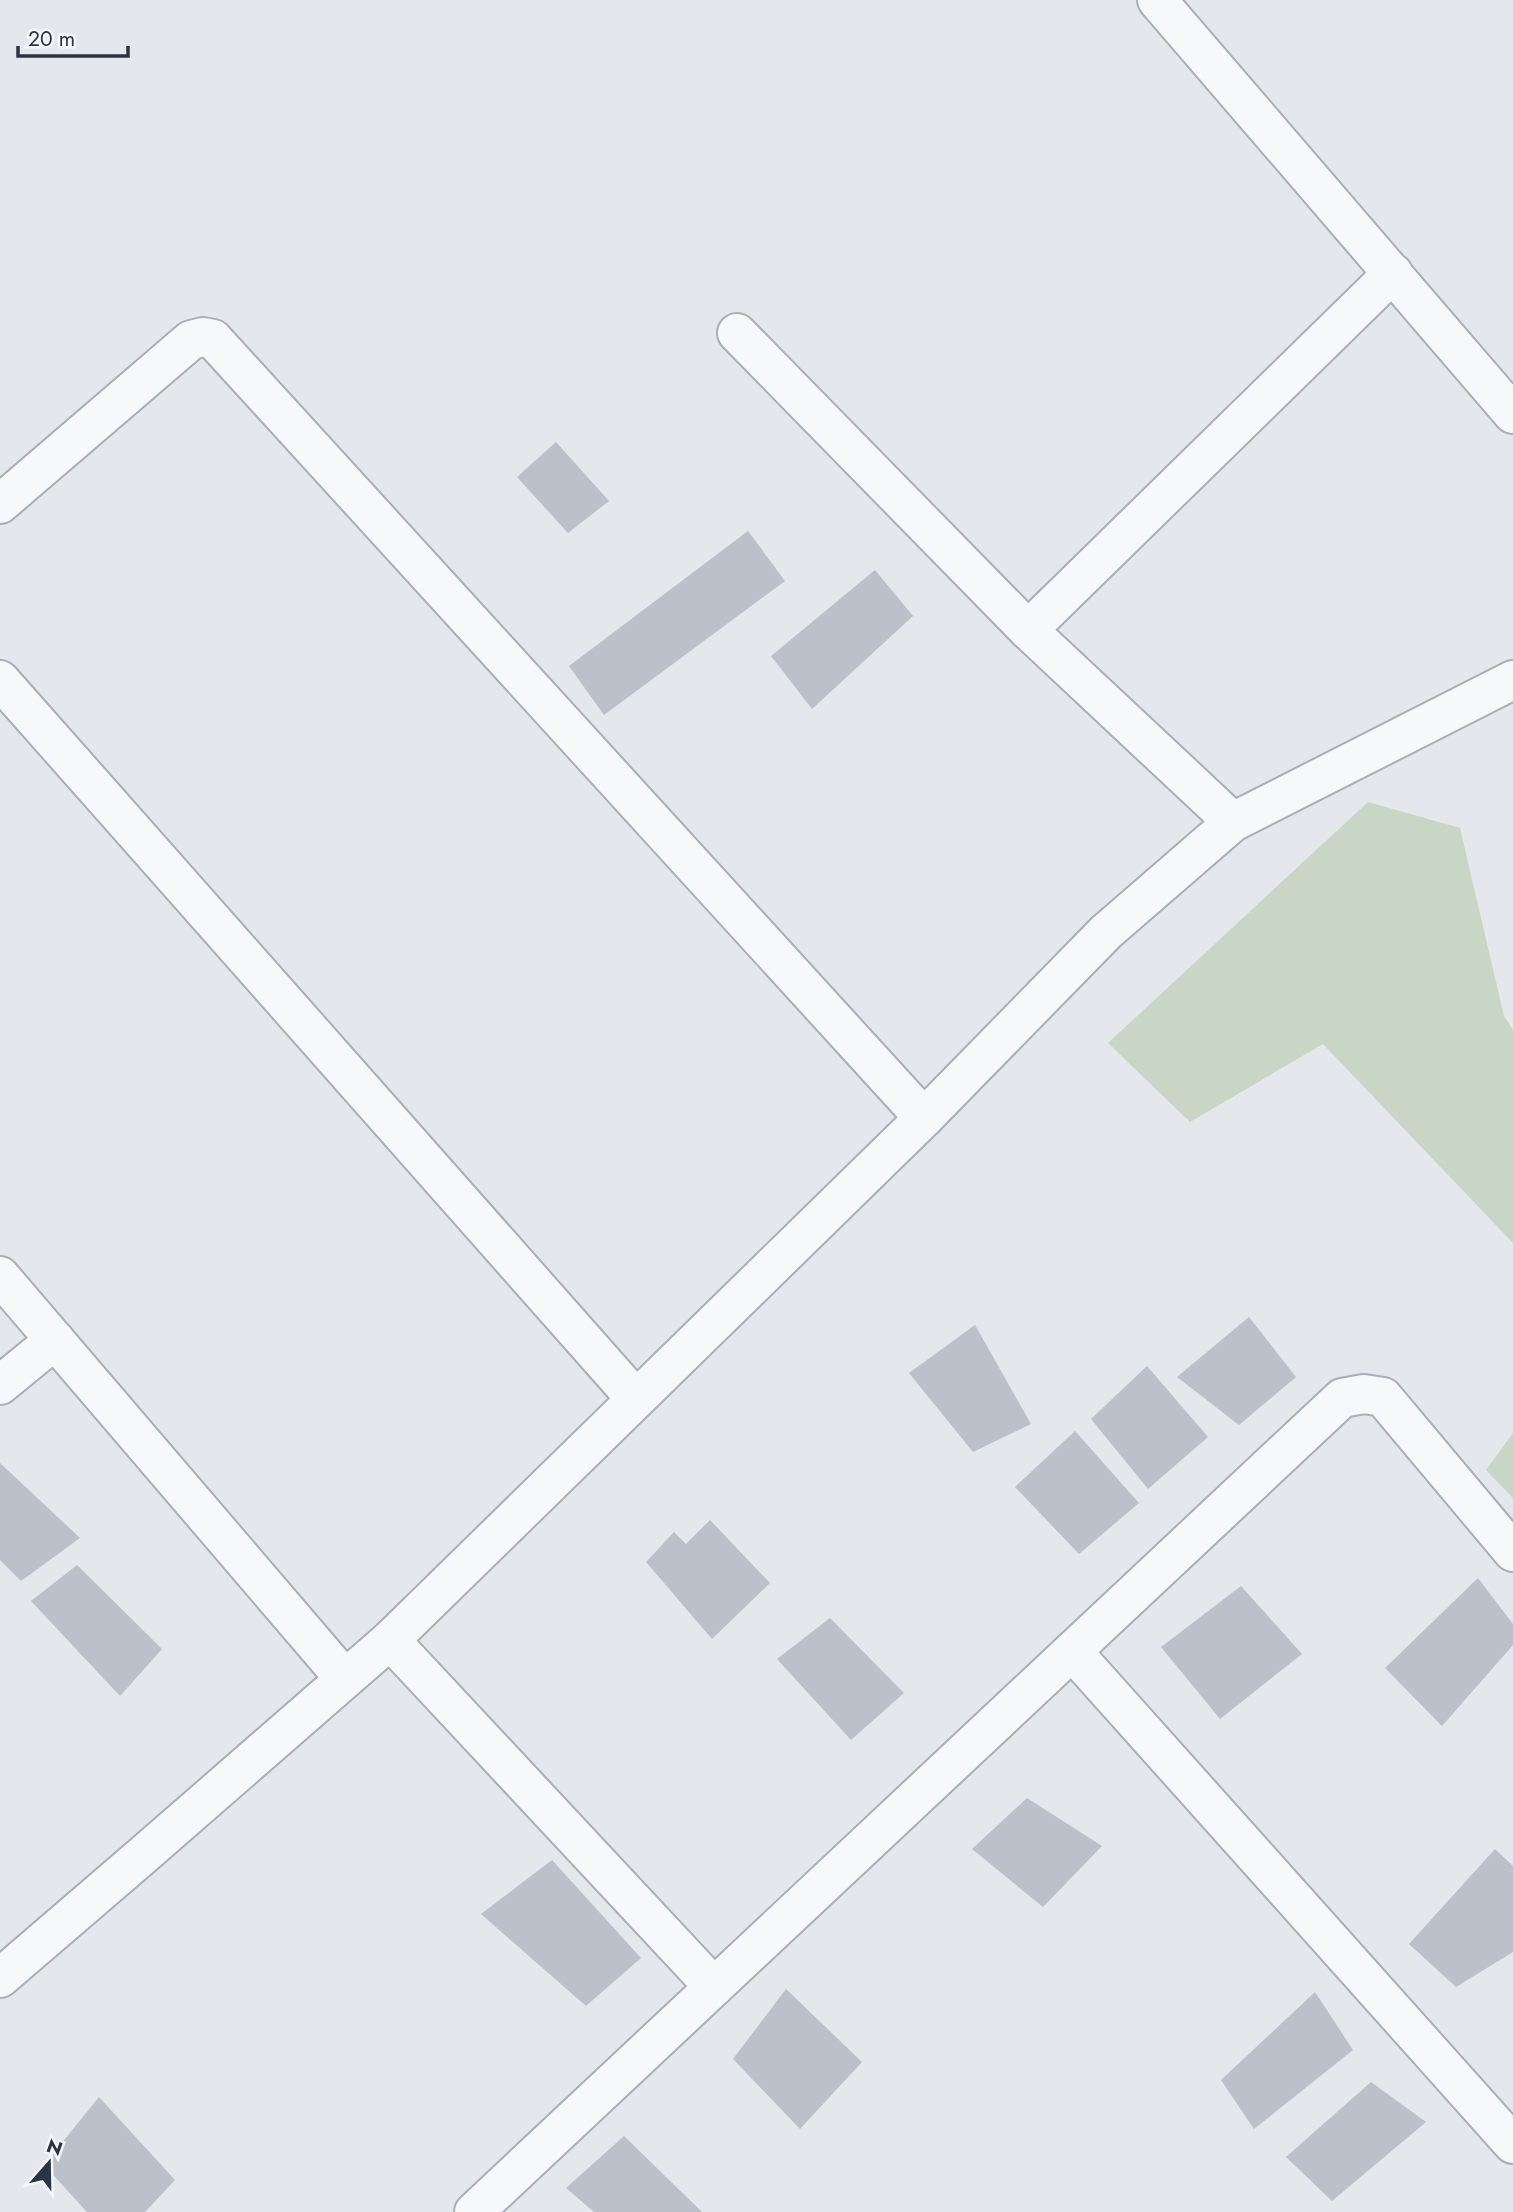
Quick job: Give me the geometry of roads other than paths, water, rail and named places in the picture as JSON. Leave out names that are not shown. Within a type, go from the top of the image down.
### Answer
[{"type":"street","points":[[1157,0],[1513,414]]},
{"type":"street","points":[[1028,629],[1393,273]]},
{"type":"street","points":[[737,333],[1028,629],[1233,822]]},
{"type":"street","points":[[0,505],[191,340],[203,337],[213,339],[925,1118]]},
{"type":"street","points":[[0,680],[636,1399]]},
{"type":"street","points":[[0,1978],[390,1640],[925,1118],[1106,932],[1233,822],[1513,680]]},
{"type":"street","points":[[0,1276],[345,1679]]},
{"type":"street","points":[[0,1385],[55,1340]]},
{"type":"street","points":[[497,2205],[714,1987],[1342,1398],[1364,1394],[1384,1397],[1513,1552]]},
{"type":"street","points":[[390,1640],[714,1987]]},
{"type":"street","points":[[1072,1651],[1513,2144]]}]
